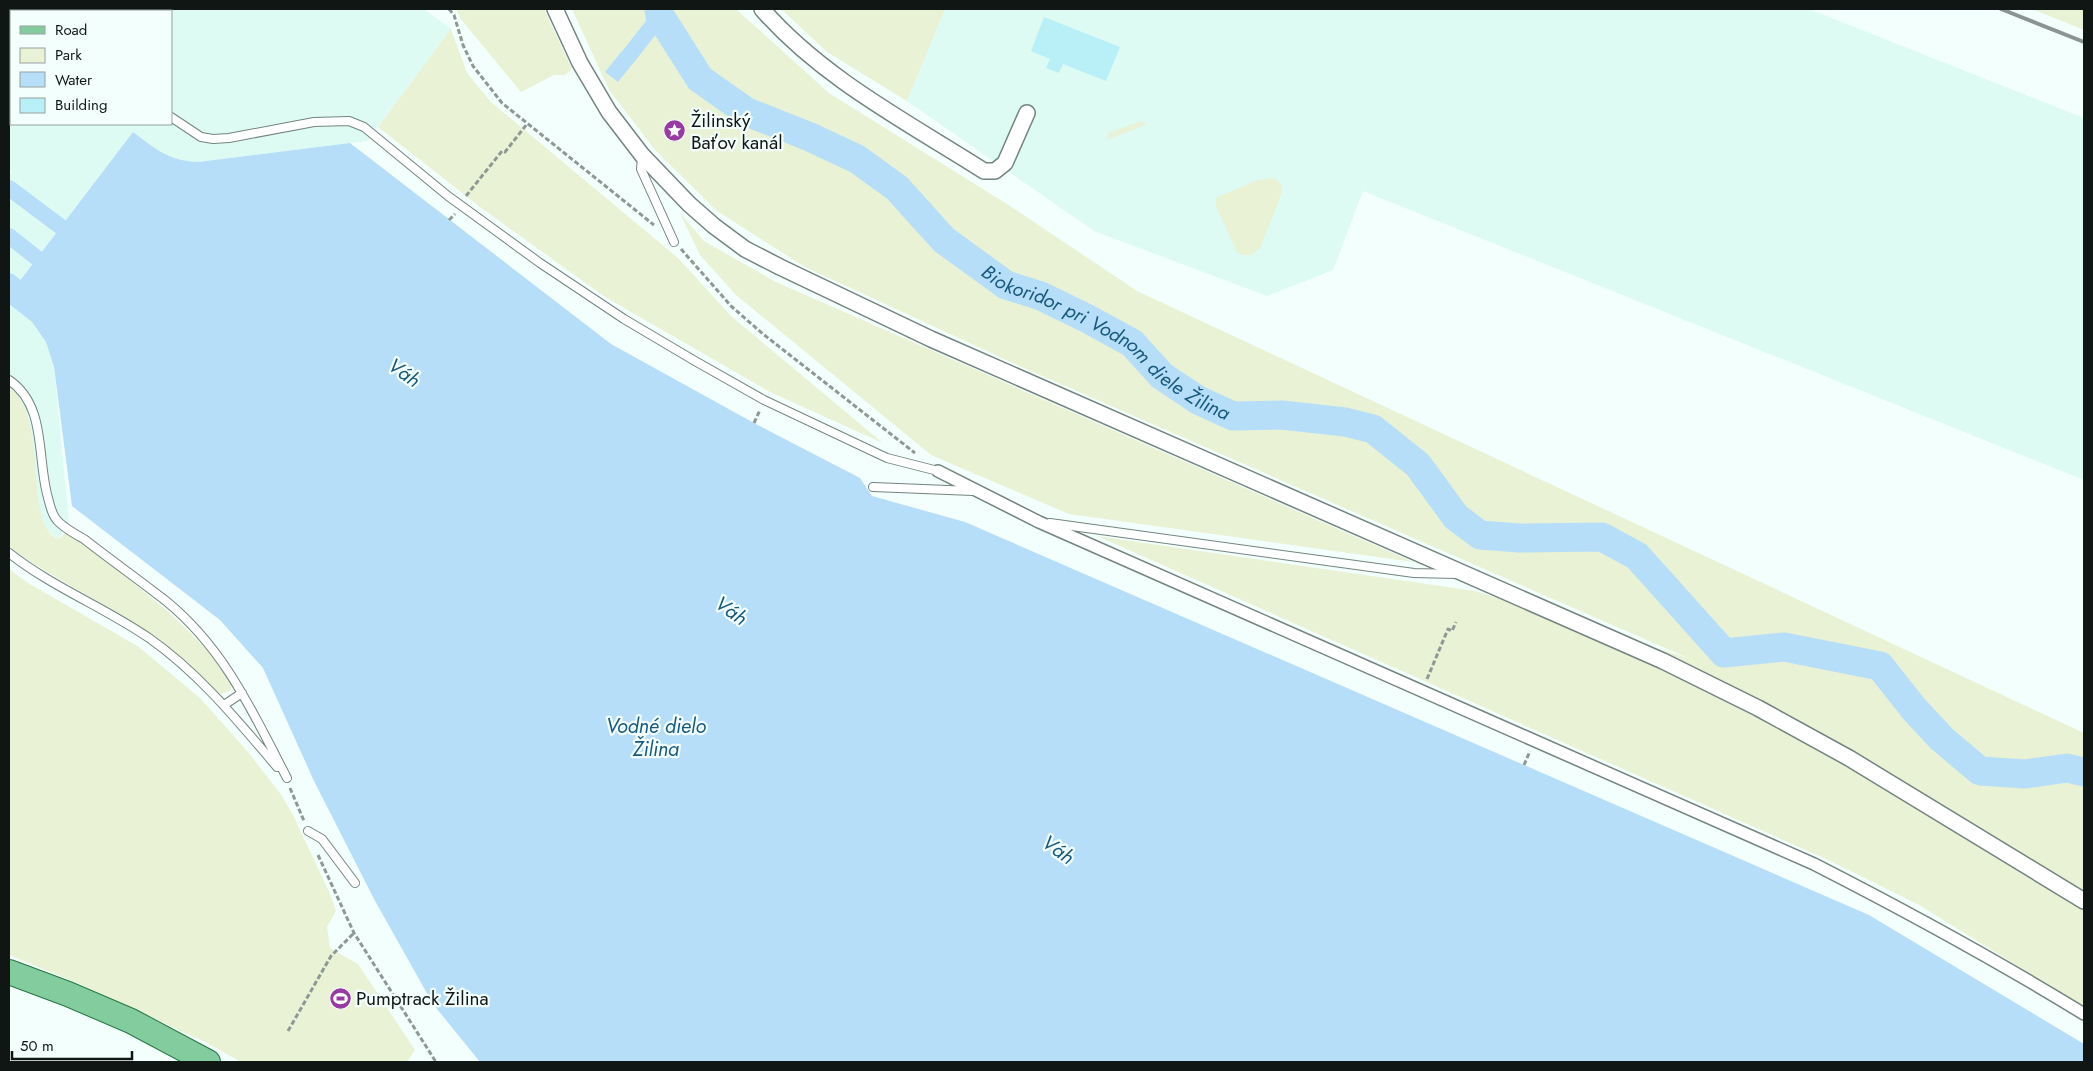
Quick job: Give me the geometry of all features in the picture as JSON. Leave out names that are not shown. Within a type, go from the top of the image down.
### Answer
[{"type":"main road","points":[[9,972],[68,994],[131,1021],[208,1062]]},
{"type":"street","points":[[555,9],[580,63],[608,112],[642,155],[689,204],[745,249],[780,268],[931,339],[1662,661],[1758,708],[1849,758],[2084,901]]},
{"type":"street","points":[[762,9],[778,28],[815,60],[860,93],[984,171],[995,171],[1005,163],[1027,114]]},
{"type":"street","points":[[938,471],[1038,522],[1814,864],[1916,916],[2006,966],[2084,1014]]},
{"type":"lane","points":[[172,118],[201,137],[212,139],[229,138],[314,122],[349,121],[364,127],[379,141],[540,263],[624,318],[764,400],[887,458],[938,471]]},
{"type":"lane","points":[[642,155],[641,169],[674,242]]},
{"type":"lane","points":[[9,380],[19,387],[30,401],[36,419],[44,482],[56,519],[141,582],[182,616],[216,653],[242,693],[286,778]]},
{"type":"lane","points":[[873,487],[976,491]]},
{"type":"lane","points":[[1038,522],[1414,573],[1465,574]]},
{"type":"lane","points":[[9,553],[47,579],[148,637],[175,659],[224,705],[286,778]]},
{"type":"lane","points":[[224,705],[242,693]]},
{"type":"lane","points":[[308,830],[322,839],[355,883]]},
{"type":"path","points":[[449,9],[454,16],[473,66],[502,104],[674,242],[731,306],[762,334],[938,471]]},
{"type":"path","points":[[461,204],[502,151],[505,152],[527,124]]},
{"type":"path","points":[[1422,691],[1448,629],[1452,631],[1456,622]]},
{"type":"path","points":[[286,778],[354,933],[436,1062]]},
{"type":"path","points":[[288,1031],[331,956],[354,933]]},
{"type":"shaded area","points":[[424,9],[451,29],[367,141],[198,162],[182,162],[164,156],[133,132],[9,295],[9,176],[12,172],[9,169],[10,114],[10,125],[172,125],[172,10],[38,10]]},
{"type":"shaded area","points":[[945,9],[1809,9],[2084,118],[2084,480],[1363,191],[1333,270],[1267,296],[1094,231],[907,101]]},
{"type":"shaded area","points":[[9,304],[32,322],[46,342],[54,367],[69,524],[58,539],[9,500]]},
{"type":"green space","points":[[456,9],[544,9],[572,69],[565,75],[554,75],[521,92],[460,18]]},
{"type":"green space","points":[[572,9],[736,9],[829,93],[1010,206],[1137,291],[2084,733],[2084,1007],[1919,905],[1826,859],[1097,536],[1475,591],[1688,658],[1017,365],[805,267],[717,211],[656,151],[609,90]]},
{"type":"green space","points":[[781,9],[945,9],[907,101],[827,52]]},
{"type":"green space","points":[[2032,9],[2084,9],[2084,30]]},
{"type":"green space","points":[[451,29],[467,73],[491,102],[678,258],[731,316],[883,443],[770,392],[605,297],[480,207],[378,127]]},
{"type":"green space","points":[[1141,121],[1146,124],[1107,140],[1109,133]]},
{"type":"green space","points":[[1274,178],[1281,185],[1281,195],[1260,248],[1252,255],[1242,255],[1237,252],[1216,206],[1217,197],[1258,180]]},
{"type":"green space","points":[[680,213],[704,241],[776,282],[1413,562],[1069,514],[931,455],[736,295],[700,255]]},
{"type":"green space","points":[[9,387],[18,396],[29,421],[40,510],[46,528],[58,539],[67,532],[168,612],[226,673],[232,685],[230,691],[221,694],[155,637],[9,547]]},
{"type":"green space","points":[[9,569],[28,583],[139,647],[201,699],[248,752],[280,793],[293,815],[331,896],[336,911],[327,927],[330,948],[358,964],[415,1050],[407,1062],[241,1062],[205,1042],[75,982],[9,955]]},
{"type":"water","points":[[9,41],[10,114],[9,116]]},
{"type":"water","points":[[621,52],[634,62],[618,82],[605,72]]},
{"type":"water","name":"Vodné dielo Žilina","points":[[133,132],[170,157],[198,162],[350,143],[611,344],[754,423],[860,478],[872,496],[965,522],[1869,915],[2084,1044],[2084,1062],[480,1062],[433,1004],[374,899],[314,781],[263,668],[220,620],[72,506],[54,367],[46,342],[32,322],[9,304],[9,295]]},
{"type":"building","points":[[1044,17],[1120,47],[1106,81],[1063,64],[1059,73],[1046,68],[1050,59],[1031,51]]},
{"type":"waterway","name":"Biokoridor pri Vodnom diele Žilina","points":[[659,9],[660,16],[700,79],[747,112],[810,137],[857,159],[897,188],[944,240],[1006,285],[1041,296],[1132,343],[1162,376],[1198,400],[1233,416],[1282,415],[1345,422],[1373,429],[1418,465],[1456,517],[1480,535],[1519,538],[1602,537],[1637,556],[1724,653],[1784,647],[1880,666],[1914,709],[1942,739],[1980,771],[2025,774],[2067,768],[2084,772]]},
{"type":"waterway","points":[[628,57],[660,16]]},
{"type":"waterway","points":[[9,188],[61,227]]},
{"type":"waterway","points":[[9,236],[37,258]]},
{"type":"waterway","points":[[9,281],[15,286]]},
{"type":"railway","points":[[2001,9],[2084,42]]},
{"type":"place","name":"Žilinský Baťov kanál","points":[[675,131]]},
{"type":"place","name":"Pumptrack Žilina","points":[[340,998]]},
{"type":"water label","name":"Váh","points":[[404,373]]},
{"type":"water label","name":"Váh","points":[[731,611]]},
{"type":"water label","name":"Váh","points":[[1058,850]]}]
